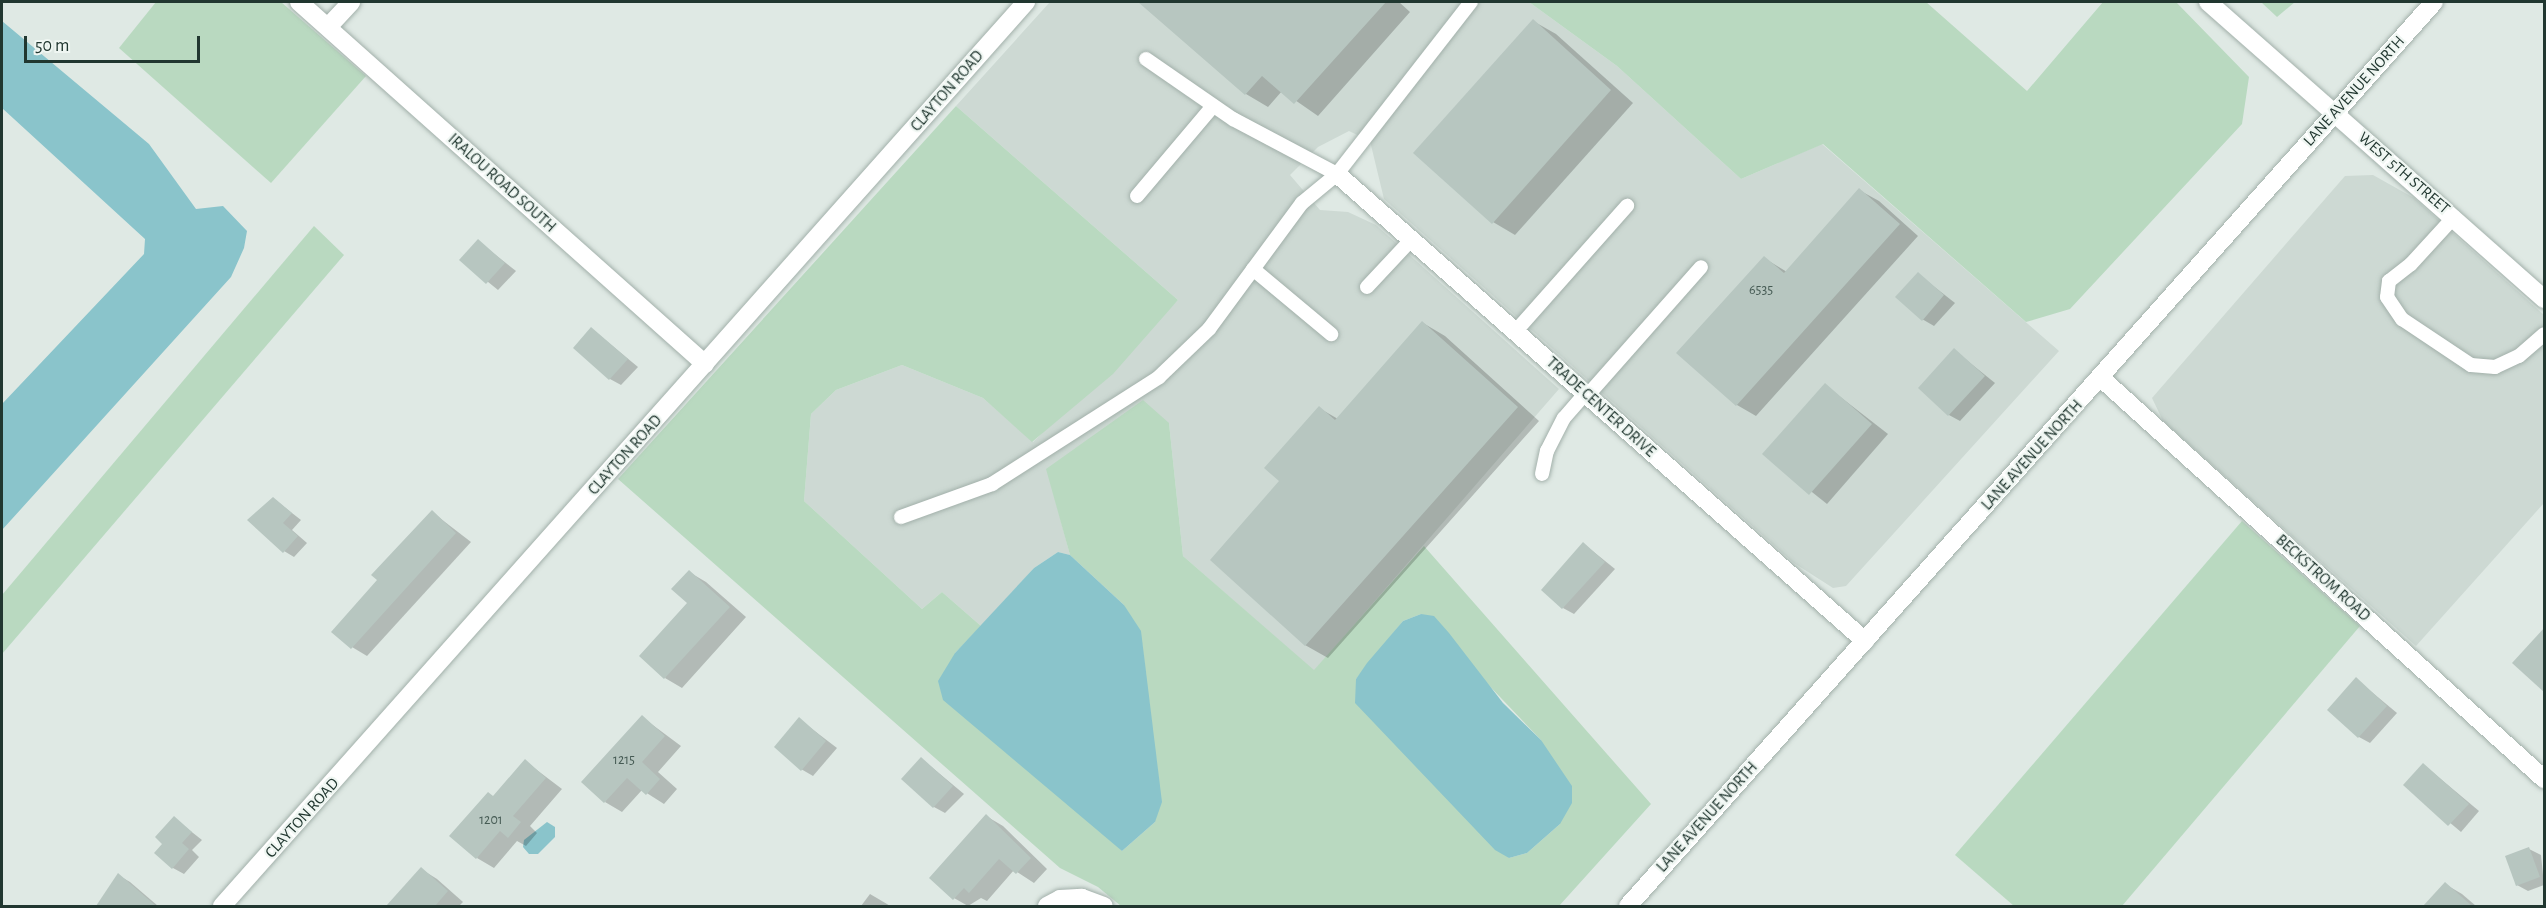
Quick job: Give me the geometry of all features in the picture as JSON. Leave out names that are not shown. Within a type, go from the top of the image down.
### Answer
[{"type":"street","name":"IRALOU ROAD SOUTH","points":[[299,2],[705,364]]},
{"type":"street","points":[[328,27],[351,2]]},
{"type":"street","name":"CLAYTON ROAD","points":[[222,906],[1026,2]]},
{"type":"street","name":"WEST 5TH STREET","points":[[2208,2],[2454,217],[2544,299]]},
{"type":"street","name":"LANE AVENUE NORTH","points":[[1630,906],[2434,2]]},
{"type":"street","name":"TRADE CENTER DRIVE","points":[[1337,174],[1865,641]]},
{"type":"street","name":"BECKSTROM ROAD","points":[[2101,378],[2544,779]]},
{"type":"street","points":[[1047,906],[1060,899],[1082,898],[1104,906]]},
{"type":"lane","points":[[902,517],[992,484],[1159,377],[1209,329],[1302,203],[1337,174],[1471,2]]},
{"type":"lane","points":[[1146,59],[1213,106],[1337,174]]},
{"type":"lane","points":[[1137,196],[1213,106]]},
{"type":"lane","points":[[1515,332],[1627,206]]},
{"type":"lane","points":[[2454,217],[2411,264],[2389,281],[2386,297],[2402,319],[2471,365],[2495,367],[2518,356],[2544,334]]},
{"type":"lane","points":[[1367,287],[1411,240]]},
{"type":"lane","points":[[1542,474],[1547,451],[1564,418],[1701,267]]},
{"type":"lane","points":[[1252,269],[1331,334]]},
{"type":"shaded area","points":[[1050,2],[1529,2],[1617,66],[1741,179],[1822,144],[2059,351],[1846,586],[1833,588],[1794,563],[1384,199],[1370,141],[1349,131],[1318,147],[1290,175],[1320,210],[1348,212],[1376,225],[1559,389],[1314,671],[1183,556],[1169,423],[1047,469],[1070,555],[1058,552],[1034,568],[981,626],[942,592],[922,609],[804,501],[811,414],[836,390],[902,365],[983,398],[1033,442],[1178,300],[956,106]]},
{"type":"shaded area","points":[[2373,175],[2414,198],[2544,315],[2544,503],[2416,646],[2163,421],[2152,398],[2345,176]]},
{"type":"green space","points":[[156,2],[281,2],[366,76],[271,183],[119,48]]},
{"type":"green space","points":[[1529,2],[1926,2],[2027,91],[2103,2],[2176,2],[2249,77],[2242,124],[2070,309],[2026,322],[1823,144],[1741,179],[1617,66]]},
{"type":"green space","points":[[2261,2],[2295,2],[2277,17]]},
{"type":"green space","points":[[956,106],[1178,300],[1113,374],[1032,442],[983,398],[902,365],[836,390],[811,414],[804,501],[922,609],[942,592],[981,626],[955,653],[1122,851],[1155,822],[1124,605],[1070,555],[1046,469],[1143,400],[1169,423],[1183,556],[1314,670],[1424,546],[1651,804],[1559,906],[1121,906],[1098,887],[1060,868],[618,479]],"holes":[[[1421,614],[1541,740],[1560,824],[1527,853],[1509,858],[1356,679],[1403,621]]]},
{"type":"green space","points":[[314,226],[344,255],[2,654],[2,595]]},
{"type":"green space","points":[[2242,521],[2360,626],[2122,906],[2014,906],[1955,855]]},
{"type":"water","points":[[2,21],[149,144],[196,209],[223,206],[247,231],[244,248],[231,277],[2,530],[2,404],[144,254],[145,239],[2,108]]},
{"type":"water","points":[[1058,552],[1070,555],[1124,605],[1141,631],[1162,802],[1155,822],[1122,851],[943,700],[938,681],[955,653],[1034,568]]},
{"type":"water","points":[[1421,614],[1434,616],[1449,633],[1503,703],[1541,740],[1572,786],[1572,803],[1560,824],[1527,853],[1509,858],[1495,850],[1355,703],[1356,679],[1367,663],[1403,621]]},
{"type":"water","points":[[547,822],[555,827],[555,837],[538,854],[529,854],[523,847],[524,840]]},
{"type":"building","points":[[1138,2],[1386,2],[1294,104],[1262,76],[1245,95]]},
{"type":"building","points":[[1533,19],[1611,90],[1492,224],[1413,153]]},
{"type":"building","points":[[1859,188],[1900,224],[1736,406],[1676,353],[1764,256],[1784,273]]},
{"type":"building","points":[[478,239],[505,263],[486,284],[459,260]]},
{"type":"building","points":[[1918,272],[1944,295],[1922,321],[1895,297]]},
{"type":"building","points":[[1422,321],[1518,407],[1305,646],[1210,560],[1279,481],[1264,468],[1319,406],[1335,420]]},
{"type":"building","points":[[591,327],[628,359],[609,380],[573,348]]},
{"type":"building","points":[[1954,348],[1985,376],[1948,416],[1918,388]]},
{"type":"building","points":[[1825,383],[1872,424],[1809,495],[1762,454]]},
{"type":"building","points":[[273,497],[292,513],[283,523],[298,536],[283,553],[247,520]]},
{"type":"building","points":[[432,510],[456,533],[351,649],[331,632],[377,580],[371,575]]},
{"type":"building","points":[[1583,542],[1605,562],[1562,609],[1541,590]]},
{"type":"building","points":[[689,570],[730,607],[664,679],[639,656],[687,603],[671,589]]},
{"type":"building","points":[[2544,628],[2544,692],[2512,663]]},
{"type":"building","points":[[2356,677],[2387,706],[2358,738],[2327,710]]},
{"type":"building","points":[[642,715],[665,736],[642,762],[660,779],[646,795],[627,778],[604,803],[581,782]]},
{"type":"building","points":[[799,717],[826,741],[801,771],[774,747]]},
{"type":"building","points":[[921,757],[953,786],[933,808],[901,779]]},
{"type":"building","points":[[525,759],[546,778],[513,816],[521,822],[508,838],[500,831],[476,859],[449,836],[488,792],[493,796]]},
{"type":"building","points":[[2423,763],[2469,804],[2448,826],[2403,785]]},
{"type":"building","points":[[986,814],[1031,858],[1016,874],[999,859],[969,893],[964,888],[953,900],[929,878]]},
{"type":"building","points":[[174,816],[192,832],[182,843],[189,849],[172,869],[154,853],[162,844],[155,837]]},
{"type":"building","points":[[2529,847],[2540,877],[2516,886],[2505,856]]},
{"type":"building","points":[[421,867],[448,891],[435,906],[386,906]]},
{"type":"building","points":[[118,873],[156,906],[96,906]]},
{"type":"building","points":[[2445,882],[2472,906],[2423,906]]}]
